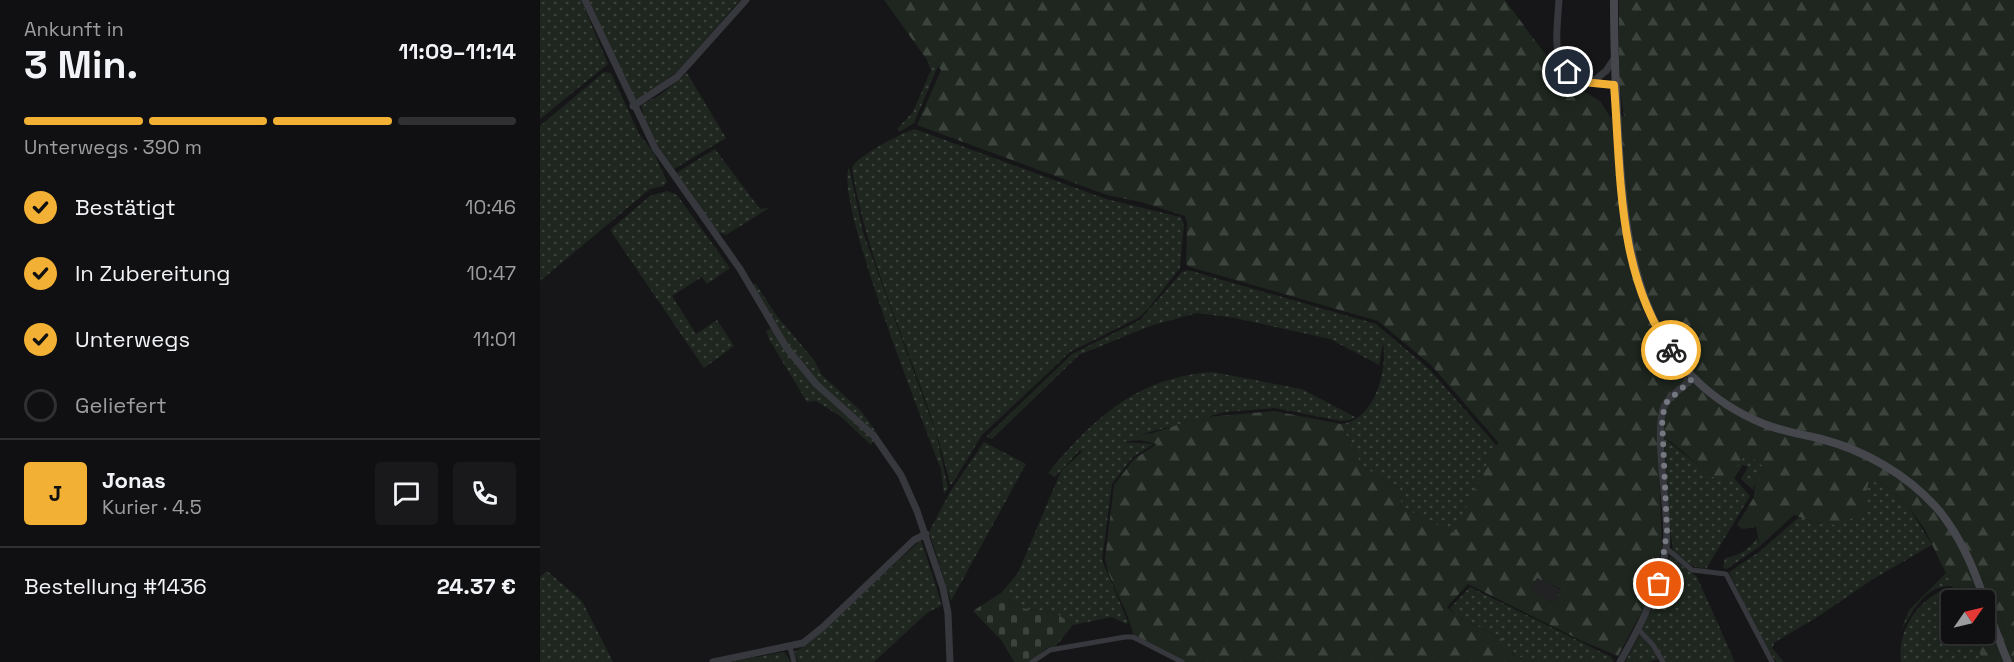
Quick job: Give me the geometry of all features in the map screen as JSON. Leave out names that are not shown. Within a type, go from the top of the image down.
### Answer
[{"type":"main road","points":[[1614,0],[1614,85],[1622,200],[1640,288],[1662,337],[1693,378],[1725,405],[1763,423],[1822,439],[1870,456],[1926,498],[1951,527],[1968,555],[2008,662]]},
{"type":"street","points":[[585,0],[633,106],[666,165],[740,269],[786,347],[816,384],[865,427],[893,462],[911,496],[926,534],[947,610],[950,662]]},
{"type":"street","points":[[633,106],[677,77],[746,0]]},
{"type":"street","points":[[1558,0],[1557,47],[1560,61],[1572,76],[1591,83],[1614,85]]},
{"type":"street","points":[[1591,83],[1606,71],[1614,59]]},
{"type":"street","points":[[1620,662],[1659,584],[1666,548],[1662,418],[1666,403],[1693,378]]},
{"type":"street","points":[[713,662],[790,647],[802,642],[816,633],[914,540],[926,534]]},
{"type":"street","points":[[1666,548],[1692,570],[1725,574],[1772,662]]},
{"type":"street","points":[[1638,629],[1653,645],[1663,662]]},
{"type":"street","points":[[1032,662],[1050,650],[1125,637],[1133,638],[1182,662]]},
{"type":"street","points":[[790,647],[794,662]]},
{"type":"shaded area","points":[[1537,577],[1561,590],[1554,603],[1531,591]]},
{"type":"green space","points":[[540,0],[581,0],[608,64],[540,119]]},
{"type":"green space","points":[[589,0],[740,0],[677,72],[636,100],[631,96]]},
{"type":"green space","points":[[884,0],[1505,0],[1562,77],[1601,102],[1610,117],[1624,116],[1619,81],[1619,0],[2014,0],[2014,662],[1983,662],[1976,644],[1995,644],[1995,590],[1954,590],[1924,528],[1908,506],[1880,481],[1868,484],[1864,509],[1847,521],[1831,525],[1794,515],[1760,546],[1756,527],[1742,529],[1737,525],[1754,497],[1755,479],[1764,467],[1747,453],[1728,478],[1722,481],[1707,472],[1675,445],[1658,435],[1662,548],[1645,606],[1618,656],[1582,641],[1468,584],[1447,607],[1457,616],[1501,638],[1513,655],[1539,662],[1184,662],[1133,634],[1105,559],[1114,485],[1134,459],[1157,444],[1139,440],[1138,435],[1153,433],[1206,415],[1207,417],[1274,411],[1341,424],[1362,466],[1403,491],[1400,506],[1454,533],[1498,442],[1432,366],[1378,321],[1190,267],[1186,264],[1187,223],[1185,216],[1141,202],[1107,195],[917,125],[941,70],[933,61],[927,60]],"holes":[[[1537,578],[1561,589],[1554,603],[1531,591]]]},
{"type":"green space","points":[[927,60],[933,61],[938,66],[914,123],[899,132],[898,128],[913,112],[931,70]]},
{"type":"green space","points":[[604,72],[611,73],[639,134],[654,153],[667,182],[664,186],[650,189],[540,281],[540,126]]},
{"type":"green space","points":[[687,73],[726,138],[674,169],[649,129],[641,105],[660,95]]},
{"type":"green space","points":[[915,129],[1106,199],[1181,217],[1184,224],[1180,268],[1148,309],[1138,318],[1070,352],[982,435],[952,484],[950,484],[927,405],[871,249],[852,168],[870,152]]},
{"type":"green space","points":[[715,149],[760,209],[769,208],[726,235],[718,232],[676,173]]},
{"type":"green space","points":[[849,167],[863,232],[936,433],[948,488],[944,494],[941,469],[900,362],[867,265],[848,188]]},
{"type":"green space","points":[[667,191],[677,195],[730,268],[707,284],[702,277],[672,296],[696,334],[717,320],[734,346],[704,368],[610,230],[650,196]]},
{"type":"green space","points":[[1188,270],[1376,324],[1429,369],[1497,446],[1454,534],[1400,506],[1403,491],[1362,466],[1341,424],[1352,421],[1362,414],[1376,393],[1383,367],[1383,343],[1379,365],[1330,339],[1235,318],[1197,313],[1150,326],[1079,355],[992,439],[986,437],[1072,354],[1140,320],[1182,272]]},
{"type":"green space","points":[[755,283],[777,316],[814,360],[822,375],[861,411],[877,433],[871,445],[840,416],[816,401],[807,402],[770,341],[766,331],[775,326],[753,287]]},
{"type":"green space","points":[[1213,372],[1302,389],[1355,417],[1341,421],[1275,408],[1225,412],[1139,435],[1139,440],[1122,442],[1154,444],[1133,457],[1112,484],[1102,560],[1128,622],[1126,624],[1112,617],[1073,625],[1057,614],[1022,608],[1001,593],[1018,573],[1061,471],[1082,452],[1080,450],[1055,477],[1048,473],[1082,435],[1100,418],[1140,392],[1162,382]]},
{"type":"green space","points":[[1664,438],[1713,477],[1747,453],[1764,467],[1755,479],[1753,490],[1741,479],[1748,467],[1743,465],[1734,478],[1750,496],[1706,569],[1688,563],[1674,551],[1669,516]]},
{"type":"green space","points":[[984,442],[1026,464],[951,601],[929,532],[950,492]]},
{"type":"green space","points":[[1880,481],[1908,506],[1932,545],[1873,579],[1819,616],[1775,642],[1772,648],[1784,662],[1776,662],[1756,630],[1729,572],[1759,552],[1799,517],[1820,524],[1864,509],[1867,484]]},
{"type":"green space","points":[[1757,538],[1760,546],[1727,569],[1723,568],[1725,558],[1743,551]]},
{"type":"green space","points":[[921,540],[942,605],[927,613],[874,662],[798,662],[794,652],[808,644]]},
{"type":"green space","points":[[1670,556],[1697,577],[1735,662],[1664,662],[1641,629],[1653,607]]},
{"type":"green space","points":[[547,571],[582,601],[613,662],[540,662],[540,577]]},
{"type":"green space","points":[[1947,572],[1953,586],[1935,589],[1921,600],[1901,631],[1909,610]]},
{"type":"green space","points":[[1470,587],[1611,657],[1614,662],[1539,662],[1519,658],[1508,650],[1501,638],[1457,616],[1450,608]]},
{"type":"green space","points":[[1941,591],[1941,644],[1976,644],[1983,662],[1901,662],[1902,639],[1911,618]]},
{"type":"green space","points":[[1001,593],[1022,608],[1057,614],[1073,625],[1055,647],[1047,648],[1029,662],[1014,662],[1002,641],[973,611]]},
{"type":"green space","points":[[1640,634],[1651,644],[1659,659],[1649,662],[1625,662]]},
{"type":"green space","points":[[784,652],[791,662],[729,662],[735,661]]},
{"type":"way so far","points":[[1659,584],[1667,531],[1661,438],[1662,418],[1666,403],[1693,378],[1671,350]]},
{"type":"route","points":[[1568,72],[1583,82],[1614,85],[1622,200],[1631,254],[1640,288],[1655,325],[1671,350]]}]
